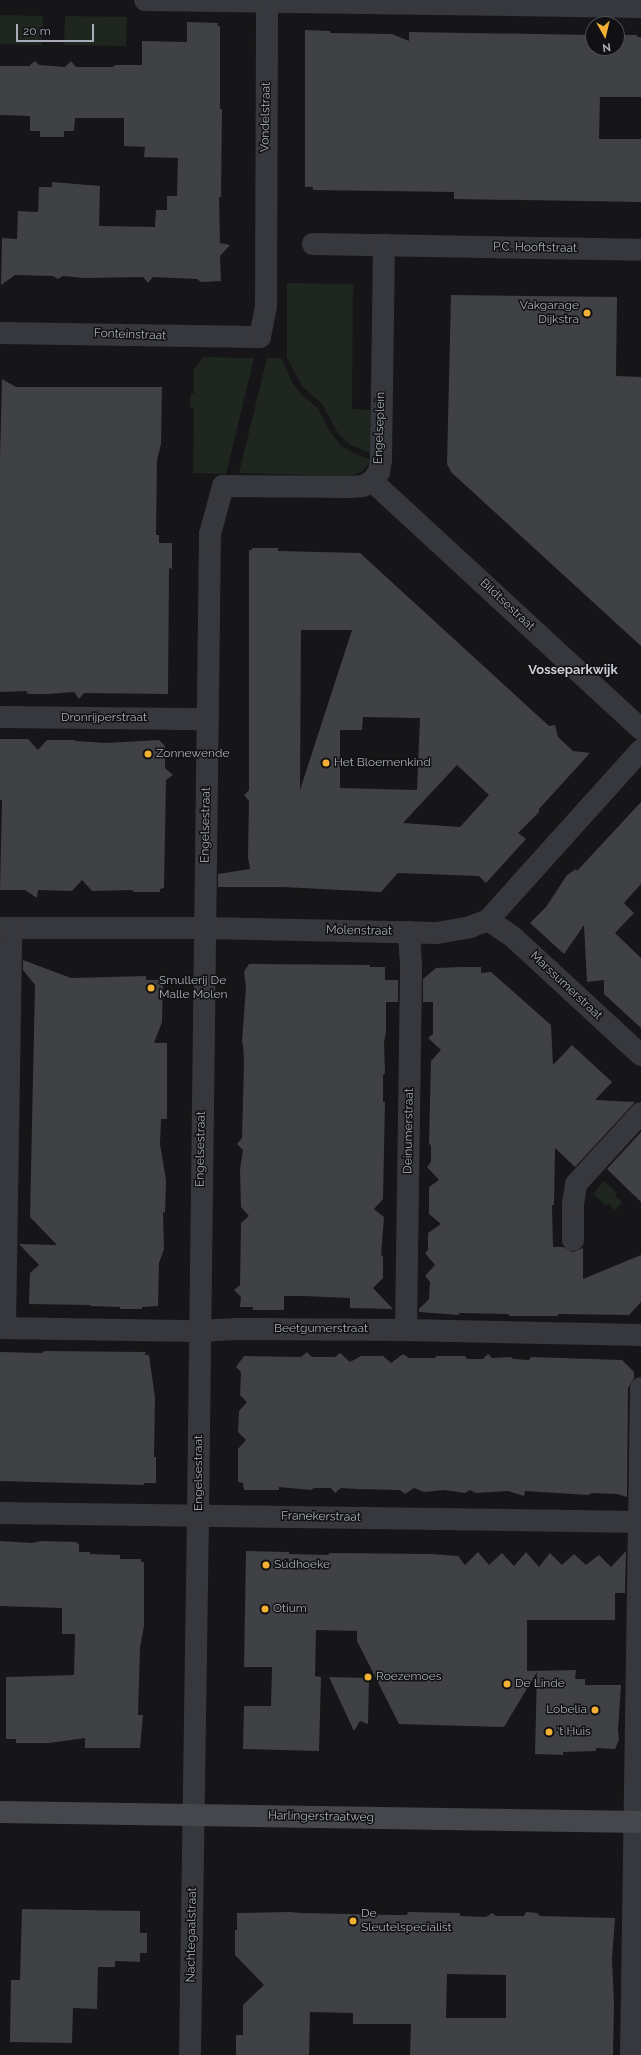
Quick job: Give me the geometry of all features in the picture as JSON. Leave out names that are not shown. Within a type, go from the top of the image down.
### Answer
[{"type":"main road","name":"Harlingerstraatweg","points":[[0,1812],[638,1822]]},
{"type":"street","points":[[145,0],[641,7]]},
{"type":"street","name":"Vondelstraat","points":[[260,337],[266,306],[267,234],[265,198],[267,1]]},
{"type":"street","points":[[314,244],[384,246]]},
{"type":"street","name":"P.C. Hooftstraat","points":[[384,246],[641,250]]},
{"type":"street","name":"Engelseplein","points":[[223,486],[352,487],[363,486],[372,482],[379,472],[381,460],[384,246]]},
{"type":"street","name":"Fonteinstraat","points":[[0,333],[260,337]]},
{"type":"street","name":"Bildtsestraat","points":[[372,482],[641,729]]},
{"type":"street","name":"Engelsestraat","points":[[194,1814],[210,534],[223,486]]},
{"type":"street","name":"Dronrijperstraat","points":[[0,717],[208,718]]},
{"type":"street","points":[[488,920],[641,750]]},
{"type":"street","name":"Molenstraat","points":[[5,928],[204,928],[437,933],[454,931],[488,920]]},
{"type":"street","name":"Marssumerstraat","points":[[488,920],[513,937],[641,1055]]},
{"type":"street","points":[[2,1328],[5,928]]},
{"type":"street","name":"Deinumerstraat","points":[[406,1330],[411,964],[409,932]]},
{"type":"street","points":[[573,1240],[573,1204],[576,1184],[641,1113]]},
{"type":"street","name":"Beetgumerstraat","points":[[2,1328],[199,1331],[236,1329],[406,1330],[641,1338]]},
{"type":"street","points":[[631,2055],[638,1822],[641,1388]]},
{"type":"street","name":"Franekerstraat","points":[[0,1513],[640,1522]]},
{"type":"street","name":"Nachtegaalstraat","points":[[190,2055],[194,1814]]},
{"type":"shaded area","points":[[0,15],[43,16],[42,45],[0,44]]},
{"type":"shaded area","points":[[65,16],[127,17],[126,46],[64,45]]},
{"type":"shaded area","points":[[287,283],[353,284],[352,409],[371,410],[370,453],[351,445],[339,435],[322,404],[303,387],[287,358]]},
{"type":"shaded area","points":[[203,357],[254,358],[226,474],[193,473],[194,409],[190,407],[191,394],[194,393],[194,369]]},
{"type":"shaded area","points":[[267,358],[281,358],[293,384],[304,397],[318,408],[329,430],[341,446],[358,455],[370,459],[368,465],[361,472],[352,476],[239,473]]},
{"type":"shaded area","points":[[604,1181],[617,1193],[615,1196],[622,1202],[615,1210],[608,1203],[606,1206],[593,1194]]},
{"type":"building","points":[[187,22],[218,23],[217,26],[220,26],[220,109],[222,109],[221,197],[219,197],[220,243],[230,245],[220,256],[221,281],[201,282],[197,279],[153,277],[148,283],[143,277],[84,278],[63,276],[58,279],[53,276],[15,275],[1,285],[2,238],[17,239],[18,211],[38,212],[39,187],[52,187],[52,182],[100,186],[99,226],[155,227],[156,210],[167,210],[167,196],[177,196],[178,158],[144,157],[145,147],[124,146],[124,118],[75,118],[74,131],[64,131],[64,137],[40,137],[40,131],[30,131],[30,116],[0,115],[0,66],[29,66],[35,61],[39,65],[65,67],[71,61],[76,67],[142,65],[142,41],[187,42]]},
{"type":"building","points":[[305,30],[330,31],[330,33],[392,34],[409,41],[409,32],[585,35],[585,56],[625,56],[625,35],[637,35],[637,37],[641,37],[641,97],[600,97],[599,139],[641,139],[641,202],[454,199],[454,192],[313,190],[313,187],[305,187]]},
{"type":"building","points":[[451,295],[617,297],[616,376],[641,377],[641,646],[451,472],[447,464]]},
{"type":"building","points":[[2,379],[16,387],[162,387],[161,444],[157,460],[156,535],[159,535],[159,543],[172,543],[172,569],[169,568],[168,694],[84,693],[79,699],[74,692],[28,694],[26,691],[0,692],[0,459]]},
{"type":"building","points":[[252,548],[278,548],[278,551],[360,553],[549,726],[555,725],[558,737],[573,751],[590,753],[539,809],[539,812],[518,833],[526,839],[486,883],[479,876],[398,873],[381,892],[283,887],[218,887],[218,874],[250,869],[248,857],[249,801],[244,795],[249,790],[249,550],[252,550]],"holes":[[[301,630],[352,630],[300,790]],[[363,717],[420,718],[417,790],[340,788],[340,730],[362,730]],[[457,765],[489,795],[460,827],[403,823]]]},
{"type":"building","points":[[0,739],[28,739],[38,750],[47,740],[74,740],[106,743],[159,740],[165,746],[165,768],[173,775],[166,780],[164,888],[160,889],[160,892],[134,892],[132,890],[92,891],[82,880],[72,891],[38,890],[37,898],[25,890],[0,890],[2,800],[0,800]]},
{"type":"building","points":[[641,802],[641,884],[624,903],[634,913],[615,933],[641,958],[641,1028],[604,994],[604,980],[587,982],[584,925],[564,954],[530,923],[546,907],[567,875],[576,869],[577,871]]},
{"type":"building","points":[[23,960],[71,978],[146,976],[146,980],[163,980],[162,1022],[154,1043],[167,1043],[167,1119],[161,1119],[160,1144],[166,1180],[165,1213],[163,1212],[164,1249],[159,1263],[158,1306],[142,1307],[142,1309],[120,1309],[120,1307],[90,1305],[29,1304],[30,1273],[39,1265],[19,1244],[57,1245],[30,1217],[35,985],[23,970]]},
{"type":"building","points":[[249,964],[370,965],[370,967],[385,967],[385,980],[398,980],[398,1002],[386,1002],[386,1032],[384,1042],[385,1073],[383,1075],[383,1102],[385,1102],[383,1199],[374,1209],[384,1217],[381,1255],[383,1257],[383,1278],[373,1288],[393,1309],[350,1308],[350,1298],[304,1296],[284,1296],[284,1310],[253,1310],[253,1307],[240,1307],[241,1297],[234,1290],[240,1285],[241,1223],[249,1216],[241,1207],[240,1169],[243,1150],[237,1144],[242,1138],[244,1063],[242,1043],[246,986],[244,972]]},
{"type":"building","points":[[481,967],[481,973],[491,972],[551,1025],[553,1065],[572,1045],[612,1082],[595,1100],[635,1102],[575,1167],[555,1148],[554,1205],[552,1205],[553,1247],[563,1247],[573,1252],[583,1248],[583,1279],[641,1255],[641,1302],[629,1315],[558,1314],[558,1316],[510,1316],[508,1314],[459,1313],[459,1315],[419,1312],[419,1309],[429,1299],[430,1282],[425,1276],[435,1265],[425,1253],[428,1250],[428,1233],[441,1224],[429,1214],[429,1187],[439,1180],[427,1167],[431,1162],[431,1145],[429,1144],[431,1061],[441,1050],[428,1038],[433,1034],[433,1002],[423,1002],[423,979],[436,968]]},
{"type":"building","points":[[641,1132],[641,1202],[607,1169]]},
{"type":"building","points":[[44,1351],[146,1352],[145,1355],[149,1355],[155,1397],[154,1457],[156,1457],[156,1483],[144,1483],[144,1485],[0,1481],[0,1352],[42,1353]]},
{"type":"building","points":[[307,1352],[312,1357],[335,1357],[340,1353],[350,1362],[361,1356],[383,1356],[391,1363],[403,1354],[409,1358],[465,1356],[467,1359],[483,1359],[488,1354],[492,1358],[511,1357],[513,1359],[529,1360],[531,1357],[622,1360],[634,1372],[634,1378],[628,1388],[627,1497],[617,1494],[592,1493],[589,1495],[525,1491],[524,1496],[508,1491],[476,1493],[470,1490],[465,1493],[444,1490],[424,1492],[414,1488],[405,1494],[400,1490],[341,1488],[335,1493],[331,1488],[314,1488],[311,1490],[279,1487],[279,1490],[244,1490],[243,1483],[238,1482],[238,1449],[246,1440],[238,1432],[239,1411],[247,1402],[240,1395],[241,1372],[236,1367],[244,1356],[301,1357]]},
{"type":"building","points":[[0,1541],[32,1543],[41,1541],[76,1542],[79,1544],[79,1552],[120,1555],[120,1559],[141,1559],[141,1562],[144,1562],[144,1626],[140,1648],[138,1715],[143,1715],[140,1748],[85,1748],[85,1738],[49,1743],[16,1743],[16,1739],[6,1739],[6,1677],[74,1675],[75,1634],[62,1634],[62,1608],[0,1606]]},
{"type":"building","points":[[246,1551],[328,1555],[330,1553],[431,1554],[458,1556],[465,1565],[478,1552],[489,1565],[502,1553],[514,1566],[526,1552],[539,1567],[550,1553],[562,1565],[574,1554],[586,1565],[599,1555],[611,1567],[626,1551],[625,1593],[615,1593],[615,1620],[527,1620],[527,1671],[576,1670],[575,1679],[585,1679],[585,1685],[621,1685],[618,1730],[619,1740],[615,1749],[596,1748],[596,1751],[563,1752],[563,1755],[535,1754],[537,1672],[504,1727],[399,1724],[357,1641],[357,1631],[316,1630],[315,1676],[321,1677],[319,1751],[243,1749],[244,1706],[271,1706],[272,1667],[244,1667]]},
{"type":"building","points":[[329,1677],[369,1678],[368,1724],[360,1721],[354,1731]]},
{"type":"building","points":[[22,1909],[140,1911],[140,1933],[147,1933],[147,1953],[140,1953],[140,1962],[115,1961],[115,1967],[98,1967],[97,2009],[73,2008],[72,2043],[10,2042],[11,1980],[20,1980]]},
{"type":"building","points":[[289,1912],[407,1915],[408,1912],[460,1913],[460,1916],[486,1917],[492,1913],[496,1916],[524,1916],[526,1912],[537,1913],[540,1916],[615,1918],[612,1959],[614,2004],[613,2055],[410,2055],[411,2024],[353,2024],[353,2013],[310,2012],[309,2055],[236,2055],[236,2035],[243,2035],[243,2005],[264,1985],[235,1955],[237,1913]],"holes":[[[447,1974],[506,1975],[506,2018],[446,2018]]]},
{"type":"place","name":"Vakgarage Dijkstra","points":[[587,313]]},
{"type":"place","name":"Zonnewende","points":[[148,754]]},
{"type":"place","name":"Het Bloemenkind","points":[[326,763]]},
{"type":"place","name":"Smullerij De Malle Molen","points":[[151,988]]},
{"type":"place","name":"Súdhoeke","points":[[266,1565]]},
{"type":"place","name":"Otium","points":[[265,1609]]},
{"type":"place","name":"Roezemoes","points":[[368,1677]]},
{"type":"place","name":"De Linde","points":[[507,1684]]},
{"type":"place","name":"Lobelia","points":[[595,1710]]},
{"type":"place","name":"'t Huis","points":[[549,1732]]},
{"type":"place","name":"De Sleutelspecialist","points":[[353,1921]]},
{"type":"district","name":"Vosseparkwijk","points":[[573,670]]}]
